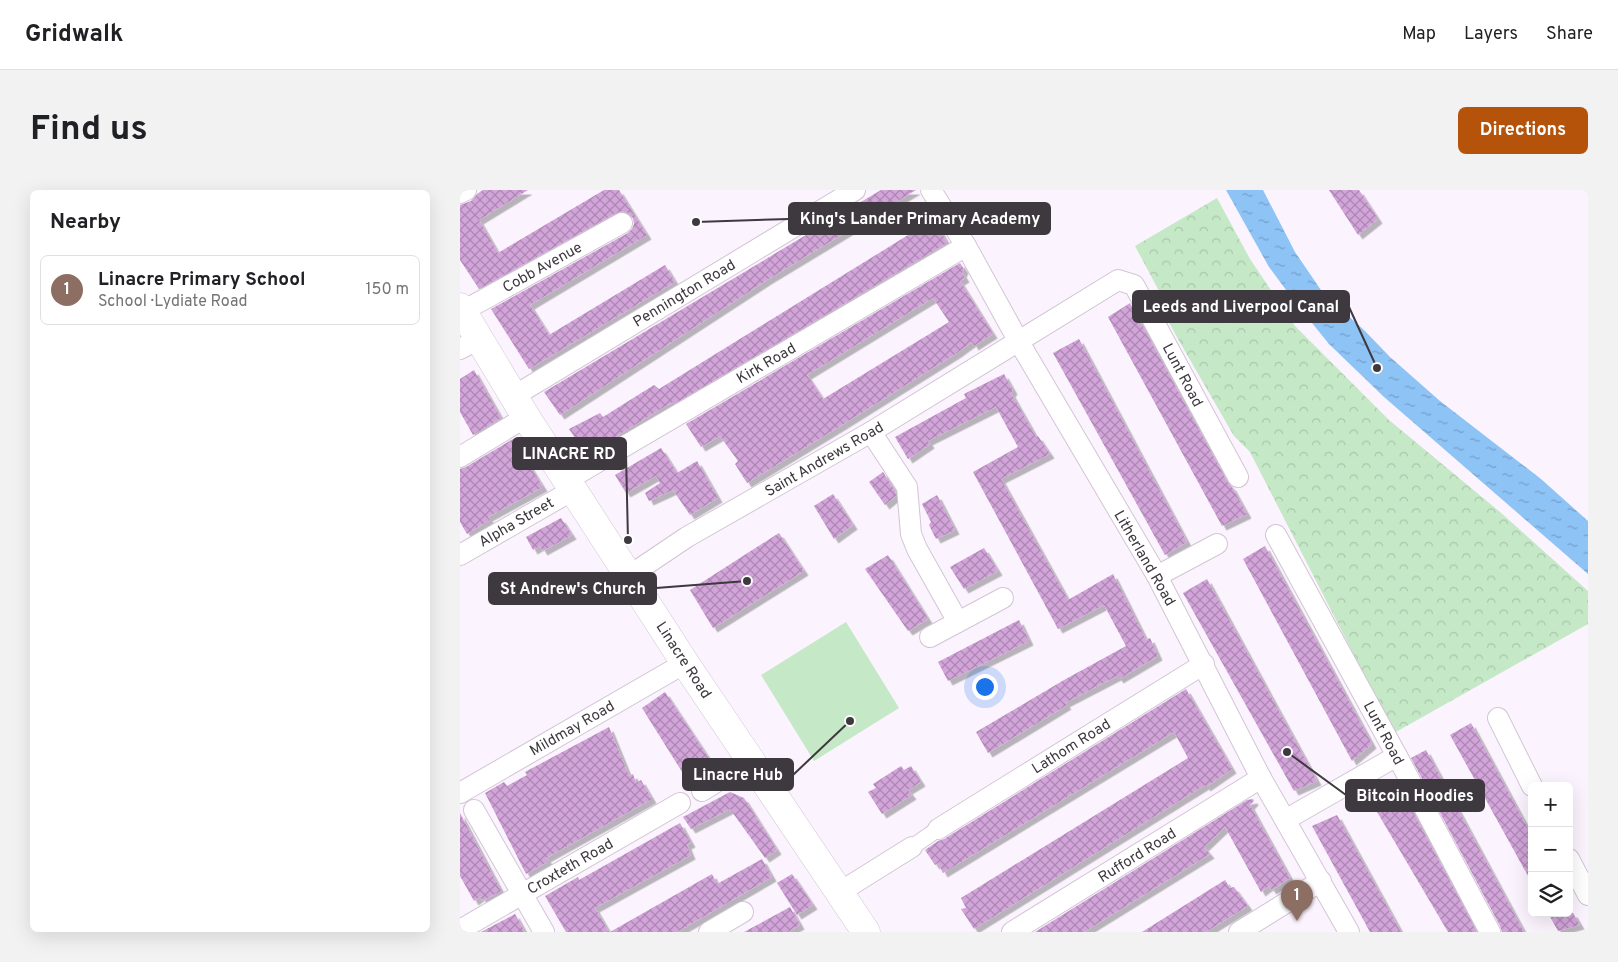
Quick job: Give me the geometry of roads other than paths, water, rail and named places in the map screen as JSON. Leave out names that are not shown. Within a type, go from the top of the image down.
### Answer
[{"type":"main road","name":"Linacre Road","points":[[461,309],[469,344],[520,407],[685,663],[866,932]]},
{"type":"street","points":[[460,193],[466,190]]},
{"type":"street","name":"Pennington Road","points":[[460,457],[520,407],[855,190]]},
{"type":"street","name":"Litherland Road","points":[[931,190],[966,246],[1019,342],[1156,576],[1204,664],[1261,778],[1349,932]]},
{"type":"street","name":"Cobb Avenue","points":[[461,309],[622,223]]},
{"type":"street","name":"Kirk Road","points":[[570,485],[966,246]]},
{"type":"street","name":"Lunt Road","points":[[1019,342],[1118,280],[1134,285],[1238,477]]},
{"type":"street","name":"Saint Andrews Road","points":[[629,576],[687,537],[872,432],[1019,342]]},
{"type":"street","points":[[872,432],[907,487],[911,534],[917,549],[958,622]]},
{"type":"street","name":"Alpha Street","points":[[460,555],[570,485]]},
{"type":"street","name":"Lunt Road","points":[[1276,535],[1397,756],[1490,932]]},
{"type":"street","points":[[1156,576],[1217,544]]},
{"type":"street","points":[[930,637],[1003,598]]},
{"type":"street","name":"Mildmay Road","points":[[462,792],[685,663]]},
{"type":"street","name":"Lathom Road","points":[[938,829],[1204,664]]},
{"type":"street","points":[[1498,718],[1530,782]]},
{"type":"street","points":[[1285,820],[1397,756]]},
{"type":"street","points":[[680,803],[751,760]]},
{"type":"street","name":"Rufford Road","points":[[1012,932],[1261,778]]},
{"type":"street","points":[[462,792],[523,893],[544,932]]},
{"type":"street","name":"Croxteth Road","points":[[460,930],[680,803]]},
{"type":"street","points":[[840,892],[938,829]]},
{"type":"street","points":[[1573,866],[1588,895]]},
{"type":"street","points":[[1239,932],[1321,881]]},
{"type":"street","points":[[708,932],[743,912]]},
{"type":"water","points":[[1226,190],[1263,190],[1295,252],[1323,293],[1365,331],[1390,357],[1440,401],[1541,479],[1588,521],[1588,574],[1384,397],[1329,344],[1269,267]]},
{"type":"place","name":"King's Lander Primary Academy","points":[[696,222]]},
{"type":"place","name":"Leeds and Liverpool Canal","points":[[1377,368]]},
{"type":"place","name":"LINACRE RD","points":[[628,540]]},
{"type":"place","name":"St Andrew's Church","points":[[747,581]]},
{"type":"place","name":"Linacre Hub","points":[[850,721]]},
{"type":"place","name":"Bitcoin Hoodies","points":[[1287,752]]},
{"type":"place","name":"Linacre Primary School","points":[[1297,921]]}]
